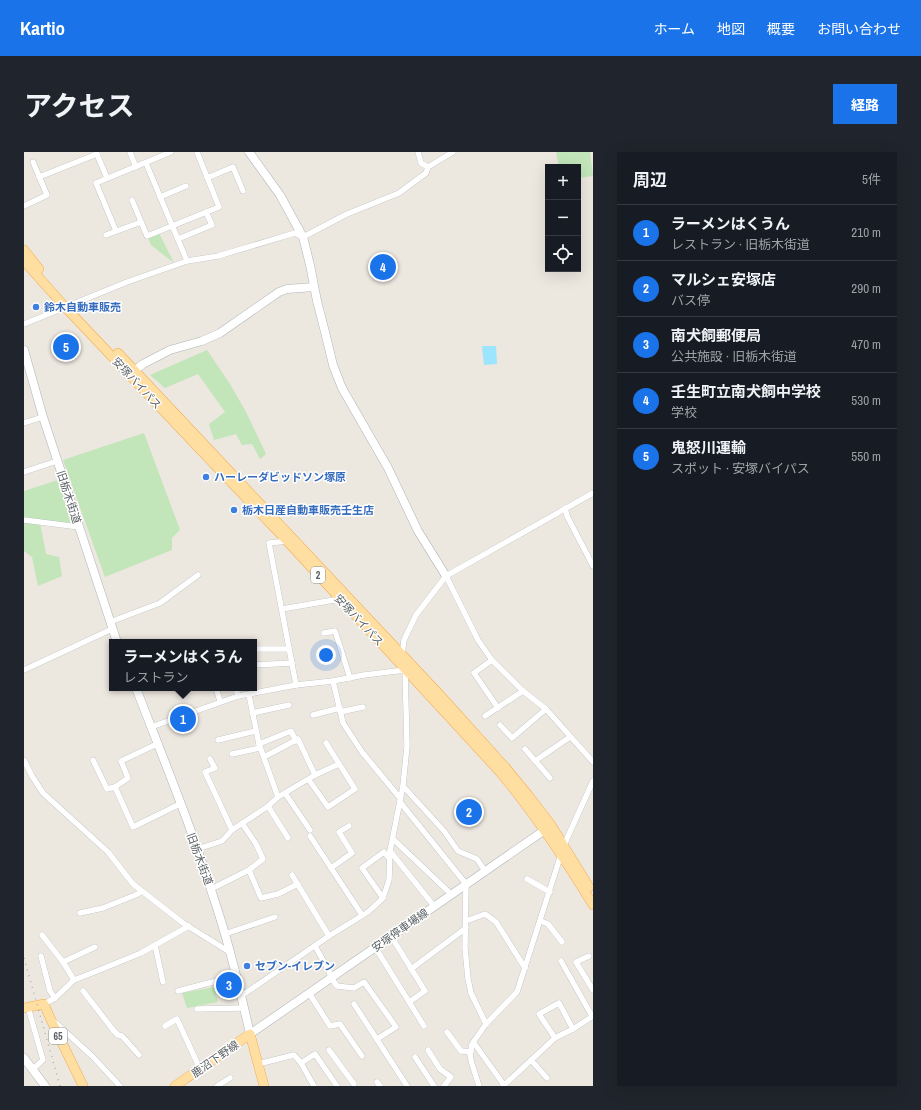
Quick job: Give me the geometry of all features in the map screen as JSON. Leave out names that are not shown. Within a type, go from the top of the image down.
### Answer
[{"type":"main road","name":"安塚バイパス","points":[[25,257],[69,306],[402,655],[505,767],[528,795],[548,827],[562,855],[593,905]]},
{"type":"main road","name":"安塚バイパス","points":[[132,372],[500,772],[522,799],[564,845],[593,893]]},
{"type":"main road","points":[[26,1008],[44,1004]]},
{"type":"main road","name":"65","points":[[44,1004],[82,1086]]},
{"type":"main road","name":"鹿沼下野線","points":[[175,1086],[250,1034],[264,1086]]},
{"type":"street","points":[[130,152],[136,167]]},
{"type":"street","points":[[116,231],[96,183],[171,152]]},
{"type":"street","points":[[132,200],[147,236],[219,206],[196,152]]},
{"type":"street","points":[[249,152],[280,195],[303,237],[332,361],[342,388],[388,468],[418,531],[446,576],[478,640],[492,660],[523,691],[546,709],[593,762]]},
{"type":"street","points":[[418,152],[421,163],[428,167]]},
{"type":"street","points":[[24,324],[127,282],[187,261],[218,256],[295,234],[303,237],[347,214],[399,192],[426,173],[428,167],[453,152]]},
{"type":"street","points":[[39,177],[96,153],[107,178]]},
{"type":"street","points":[[24,206],[47,195],[33,162]]},
{"type":"street","points":[[146,163],[187,261]]},
{"type":"street","points":[[207,178],[233,167],[243,191]]},
{"type":"street","points":[[160,197],[186,186]]},
{"type":"street","points":[[178,239],[212,225],[206,212]]},
{"type":"street","points":[[106,235],[141,222]]},
{"type":"street","points":[[132,372],[170,350],[211,338],[279,292],[287,289],[314,287]]},
{"type":"street","name":"旧栃木街道","points":[[24,350],[57,461],[117,639]]},
{"type":"street","points":[[24,423],[43,417]]},
{"type":"street","points":[[24,472],[57,461]]},
{"type":"street","points":[[241,995],[375,907],[383,898],[389,880],[390,854],[403,786],[408,746],[405,670],[402,655],[404,640],[416,615],[446,576],[593,493]]},
{"type":"street","points":[[565,508],[567,516],[593,566]]},
{"type":"street","points":[[24,520],[79,528]]},
{"type":"street","points":[[287,541],[269,543],[296,686]]},
{"type":"street","points":[[24,670],[111,625],[160,603],[198,575]]},
{"type":"street","points":[[282,609],[334,600]]},
{"type":"street","points":[[324,633],[335,631],[350,678]]},
{"type":"street","points":[[257,649],[289,649]]},
{"type":"street","points":[[492,660],[474,673],[498,708]]},
{"type":"street","points":[[257,666],[292,663]]},
{"type":"street","points":[[151,726],[238,696],[364,675],[405,670]]},
{"type":"street","points":[[333,681],[343,723],[362,752],[466,884],[465,948],[468,979],[471,993],[486,1024]]},
{"type":"street","name":"旧栃木街道","points":[[137,691],[211,889],[231,953],[250,1034]]},
{"type":"street","points":[[217,691],[220,701]]},
{"type":"street","points":[[237,691],[238,696]]},
{"type":"street","points":[[485,716],[523,691]]},
{"type":"street","points":[[249,695],[260,746],[278,797]]},
{"type":"street","points":[[252,712],[289,705]]},
{"type":"street","points":[[313,714],[363,707]]},
{"type":"street","points":[[500,725],[512,738],[546,709]]},
{"type":"street","points":[[218,740],[256,731]]},
{"type":"street","points":[[232,754],[260,746],[291,731],[296,741]]},
{"type":"street","points":[[535,761],[570,737]]},
{"type":"street","points":[[264,757],[298,739],[315,775]]},
{"type":"street","points":[[309,780],[328,807],[355,788],[326,743]]},
{"type":"street","points":[[92,760],[107,789],[115,787],[128,778],[121,761],[157,744]]},
{"type":"street","points":[[525,749],[550,778]]},
{"type":"street","points":[[210,759],[215,768],[205,772],[232,830]]},
{"type":"street","points":[[24,760],[43,793],[108,852],[133,884],[183,923],[203,937],[231,953]]},
{"type":"street","points":[[197,849],[222,841],[232,830],[268,806],[285,792],[309,780],[315,775],[339,764]]},
{"type":"street","points":[[479,1086],[472,1064],[471,1052],[474,1043],[486,1024],[517,992],[541,921],[564,845],[593,781]]},
{"type":"street","points":[[403,786],[444,831],[458,851],[477,859],[485,871]]},
{"type":"street","points":[[115,787],[133,827],[180,804]]},
{"type":"street","points":[[285,792],[310,830]]},
{"type":"street","points":[[268,806],[288,838]]},
{"type":"street","points":[[211,889],[249,870],[263,859],[256,844],[242,823]]},
{"type":"street","points":[[331,868],[352,853],[339,832],[349,826]]},
{"type":"street","name":"安塚停車場線","points":[[250,1034],[548,827]]},
{"type":"street","points":[[310,836],[362,915]]},
{"type":"street","points":[[393,838],[451,894]]},
{"type":"street","points":[[383,898],[362,868],[384,852],[390,854],[434,906]]},
{"type":"street","points":[[249,870],[262,898],[278,894],[298,884]]},
{"type":"street","points":[[292,875],[329,936]]},
{"type":"street","points":[[526,879],[550,892]]},
{"type":"street","points":[[80,913],[103,908],[138,894],[141,891]]},
{"type":"street","points":[[466,921],[485,914],[496,922],[525,968]]},
{"type":"street","points":[[225,934],[275,917]]},
{"type":"street","points":[[541,921],[548,924],[562,942]]},
{"type":"street","points":[[44,1004],[55,998],[74,980],[155,945],[189,926]]},
{"type":"street","points":[[411,969],[466,928]]},
{"type":"street","points":[[42,935],[63,962],[74,980]]},
{"type":"street","points":[[391,936],[425,991],[409,1002]]},
{"type":"street","points":[[155,945],[163,982]]},
{"type":"street","points":[[315,946],[329,971],[331,978],[337,986],[354,988],[364,982],[396,1027],[377,1039]]},
{"type":"street","points":[[63,962],[95,947]]},
{"type":"street","points":[[375,947],[424,1026]]},
{"type":"street","points":[[41,956],[50,991],[55,998]]},
{"type":"street","points":[[589,956],[576,962],[593,990]]},
{"type":"street","points":[[474,1043],[503,1086],[555,1038],[573,1029],[592,1016],[561,961]]},
{"type":"street","points":[[178,991],[236,976]]},
{"type":"street","points":[[83,991],[114,1031],[118,1035],[122,1036],[139,1055]]},
{"type":"street","points":[[309,993],[330,1026],[340,1024],[362,1056]]},
{"type":"street","points":[[555,1038],[539,1014],[559,1003],[573,1029]]},
{"type":"street","points":[[354,1004],[407,1086]]},
{"type":"street","points":[[26,1008],[44,1060],[33,1069]]},
{"type":"street","points":[[197,1009],[244,1008]]},
{"type":"street","points":[[165,1026],[177,1019],[200,1069]]},
{"type":"street","points":[[51,1020],[87,1052],[120,1086]]},
{"type":"street","points":[[447,1032],[461,1051],[471,1052]]},
{"type":"street","points":[[329,1050],[353,1085]]},
{"type":"street","points":[[428,1050],[440,1069],[451,1077],[444,1086]]},
{"type":"street","points":[[301,1063],[315,1054],[337,1086]]},
{"type":"street","points":[[258,1064],[294,1055],[301,1063],[314,1086]]},
{"type":"street","points":[[415,1057],[434,1086]]},
{"type":"street","points":[[24,1058],[45,1086]]},
{"type":"street","points":[[531,1060],[547,1078]]},
{"type":"street","points":[[217,1086],[230,1078]]},
{"type":"green space","points":[[556,152],[590,152],[593,176],[581,178],[581,164],[558,164]]},
{"type":"green space","points":[[159,233],[174,263],[151,245],[148,238]]},
{"type":"green space","points":[[207,350],[230,384],[246,412],[266,454],[260,459],[252,444],[242,445],[236,434],[214,440],[209,424],[225,412],[198,374],[165,388],[150,375]]},
{"type":"green space","points":[[144,433],[180,530],[172,538],[172,550],[105,577],[63,460]]},
{"type":"green space","points":[[58,480],[71,523],[40,523],[46,554],[59,557],[62,576],[38,586],[32,557],[24,551],[24,491]]},
{"type":"green space","points":[[214,987],[218,1002],[187,1008],[182,993]]},
{"type":"water","points":[[482,346],[496,346],[497,364],[484,365]]},
{"type":"railway","points":[[24,958],[60,1086]]},
{"type":"place","name":"壬生町立南犬飼中学校","points":[[383,267]]},
{"type":"place","name":"鈴木自動車販売","points":[[36,307]]},
{"type":"place","name":"鬼怒川運輸","points":[[66,347]]},
{"type":"place","name":"ハーレーダビッドソン塚原","points":[[206,477]]},
{"type":"place","name":"栃木日産自動車販売壬生店","points":[[234,510]]},
{"type":"place","name":"ラーメンはくうん","points":[[183,719]]},
{"type":"place","name":"マルシェ安塚店","points":[[469,812]]},
{"type":"place","name":"セブン-イレブン","points":[[247,966]]},
{"type":"place","name":"南犬飼郵便局","points":[[229,985]]}]
